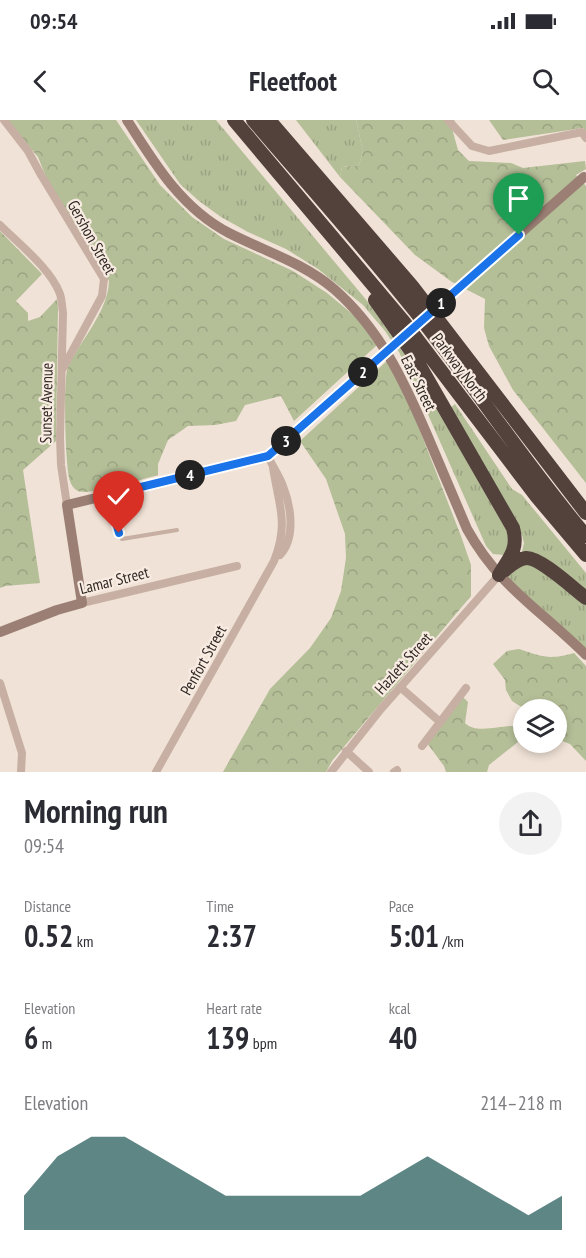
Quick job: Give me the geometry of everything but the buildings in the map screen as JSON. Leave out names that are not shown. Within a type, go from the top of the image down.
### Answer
[{"type":"highway","name":"Parkway North","points":[[234,120],[404,321],[537,497],[586,555]]},
{"type":"highway","points":[[253,120],[415,310],[548,490],[586,536]]},
{"type":"highway","name":"Parkway North","points":[[269,120],[412,286],[586,513]]},
{"type":"highway","points":[[322,226],[326,241],[369,291],[412,354],[513,528],[516,539],[515,548],[499,575]]},
{"type":"highway","points":[[499,575],[514,562],[525,558],[532,559],[541,563],[586,598]]},
{"type":"street","name":"Gershon Street","points":[[4,120],[28,151],[104,279],[102,296],[61,372]]},
{"type":"street","name":"East Street","points":[[127,120],[174,189],[202,217],[228,233],[296,264],[332,287],[365,321],[378,337],[398,370],[467,529],[480,552],[520,598],[586,655]]},
{"type":"street","points":[[448,120],[472,146],[489,151],[584,135]]},
{"type":"street","points":[[67,505],[268,456],[585,176]]},
{"type":"street","name":"Sunset Avenue","points":[[0,225],[45,271],[60,296],[63,313],[61,465],[82,603]]},
{"type":"street","name":"Penfort Street","points":[[156,772],[274,561],[284,524],[273,468],[268,456]]},
{"type":"street","name":"Lamar Street","points":[[0,632],[82,603],[237,566]]},
{"type":"street","name":"Hazlett Street","points":[[331,772],[400,687],[499,575]]},
{"type":"street","points":[[0,683],[22,753],[21,772]]},
{"type":"street","points":[[400,687],[439,721]]},
{"type":"street","points":[[422,746],[466,688]]},
{"type":"street","points":[[346,751],[369,772]]},
{"type":"lane","points":[[108,495],[122,539],[177,530]]},
{"type":"green space","points":[[7,120],[116,120],[160,185],[192,217],[224,239],[293,271],[327,293],[356,317],[377,345],[294,421],[281,396],[245,405],[236,421],[215,425],[188,426],[168,440],[158,464],[158,475],[105,489],[78,491],[73,487],[68,473],[66,374],[73,357],[104,304],[109,281],[46,177],[38,157]]},
{"type":"green space","points":[[136,120],[216,120],[368,302],[406,356],[508,533],[512,543],[504,555],[493,554],[486,546],[419,394],[399,352],[385,331],[363,305],[318,269],[286,249],[221,217],[199,201],[180,184]]},
{"type":"green space","points":[[296,120],[356,120],[363,151],[359,165],[342,167],[340,177]]},
{"type":"green space","points":[[356,120],[455,120],[451,125],[458,150],[469,161],[511,163],[523,168],[585,161],[586,169],[576,175],[586,186],[586,483],[513,390],[489,346],[484,328],[485,299],[452,282],[415,255],[340,177],[342,167],[359,165],[363,151]]},
{"type":"green space","points":[[489,120],[586,120],[586,131],[583,128],[503,140]]},
{"type":"green space","points":[[0,231],[42,274],[16,301],[28,313],[28,321],[40,317],[57,299],[58,308],[56,441],[23,470],[40,583],[0,588]]},
{"type":"green space","points":[[388,360],[415,418],[461,536],[471,565],[471,596],[332,761],[326,772],[223,772],[270,689],[310,648],[331,618],[341,591],[346,558],[345,534],[326,479],[300,441]]},
{"type":"green space","points":[[455,404],[512,489],[522,495],[586,573],[586,592],[522,552],[524,543],[522,535],[450,408]]},
{"type":"green space","points":[[525,558],[586,598],[586,655],[499,575]]},
{"type":"green space","points":[[519,649],[546,657],[574,653],[586,666],[586,761],[567,743],[567,699],[513,699],[512,701],[506,690],[505,680],[493,664],[507,651]]},
{"type":"green space","points":[[463,697],[468,702],[465,723],[475,728],[513,726],[513,746],[489,765],[487,772],[446,772],[427,743]]},
{"type":"route","points":[[119,533],[108,495],[268,456],[519,235]]}]
